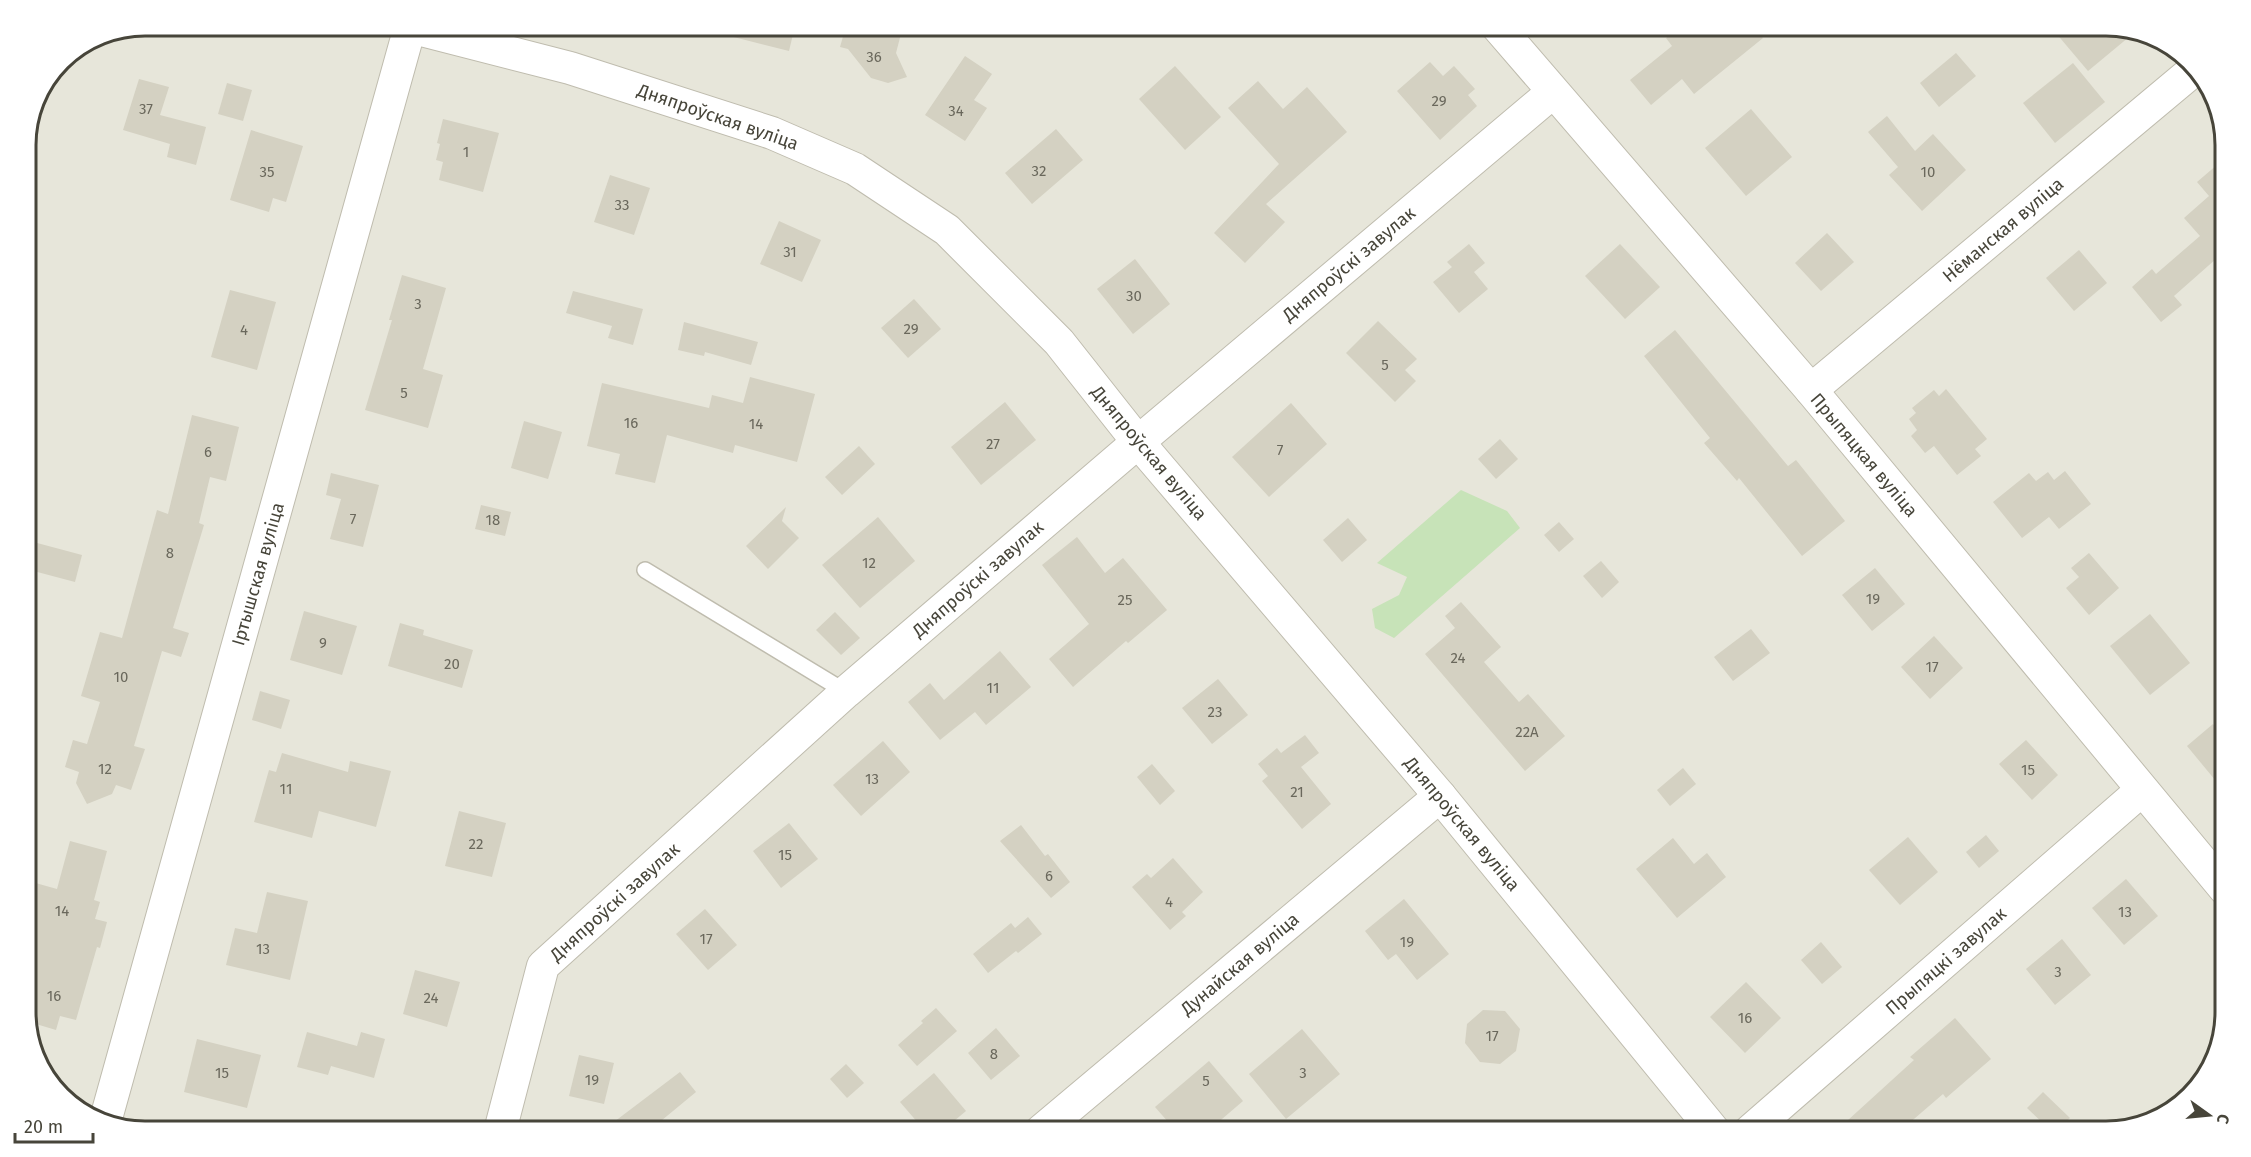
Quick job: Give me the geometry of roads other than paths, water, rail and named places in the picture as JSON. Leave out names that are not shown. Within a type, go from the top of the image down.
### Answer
[{"type":"street","name":"Іртышская вуліца","points":[[107,1114],[405,36]]},
{"type":"street","name":"Дняпроўская вуліца","points":[[447,36],[570,68],[772,133],[855,169],[947,230],[1059,342],[1138,442],[1440,796],[1706,1121]]},
{"type":"street","name":"Прыпяцкая вуліца","points":[[1505,36],[1810,390],[2215,877]]},
{"type":"street","name":"Нёманская вуліца","points":[[1810,390],[2189,74]]},
{"type":"street","name":"Дняпроўскі завулак","points":[[503,1121],[543,966],[846,692],[1553,92]]},
{"type":"street","name":"Прыпяцкі завулак","points":[[1761,1121],[2142,790]]},
{"type":"street","name":"Дунайская вуліца","points":[[1053,1121],[1440,796]]},
{"type":"lane","points":[[645,570],[846,692]]}]
